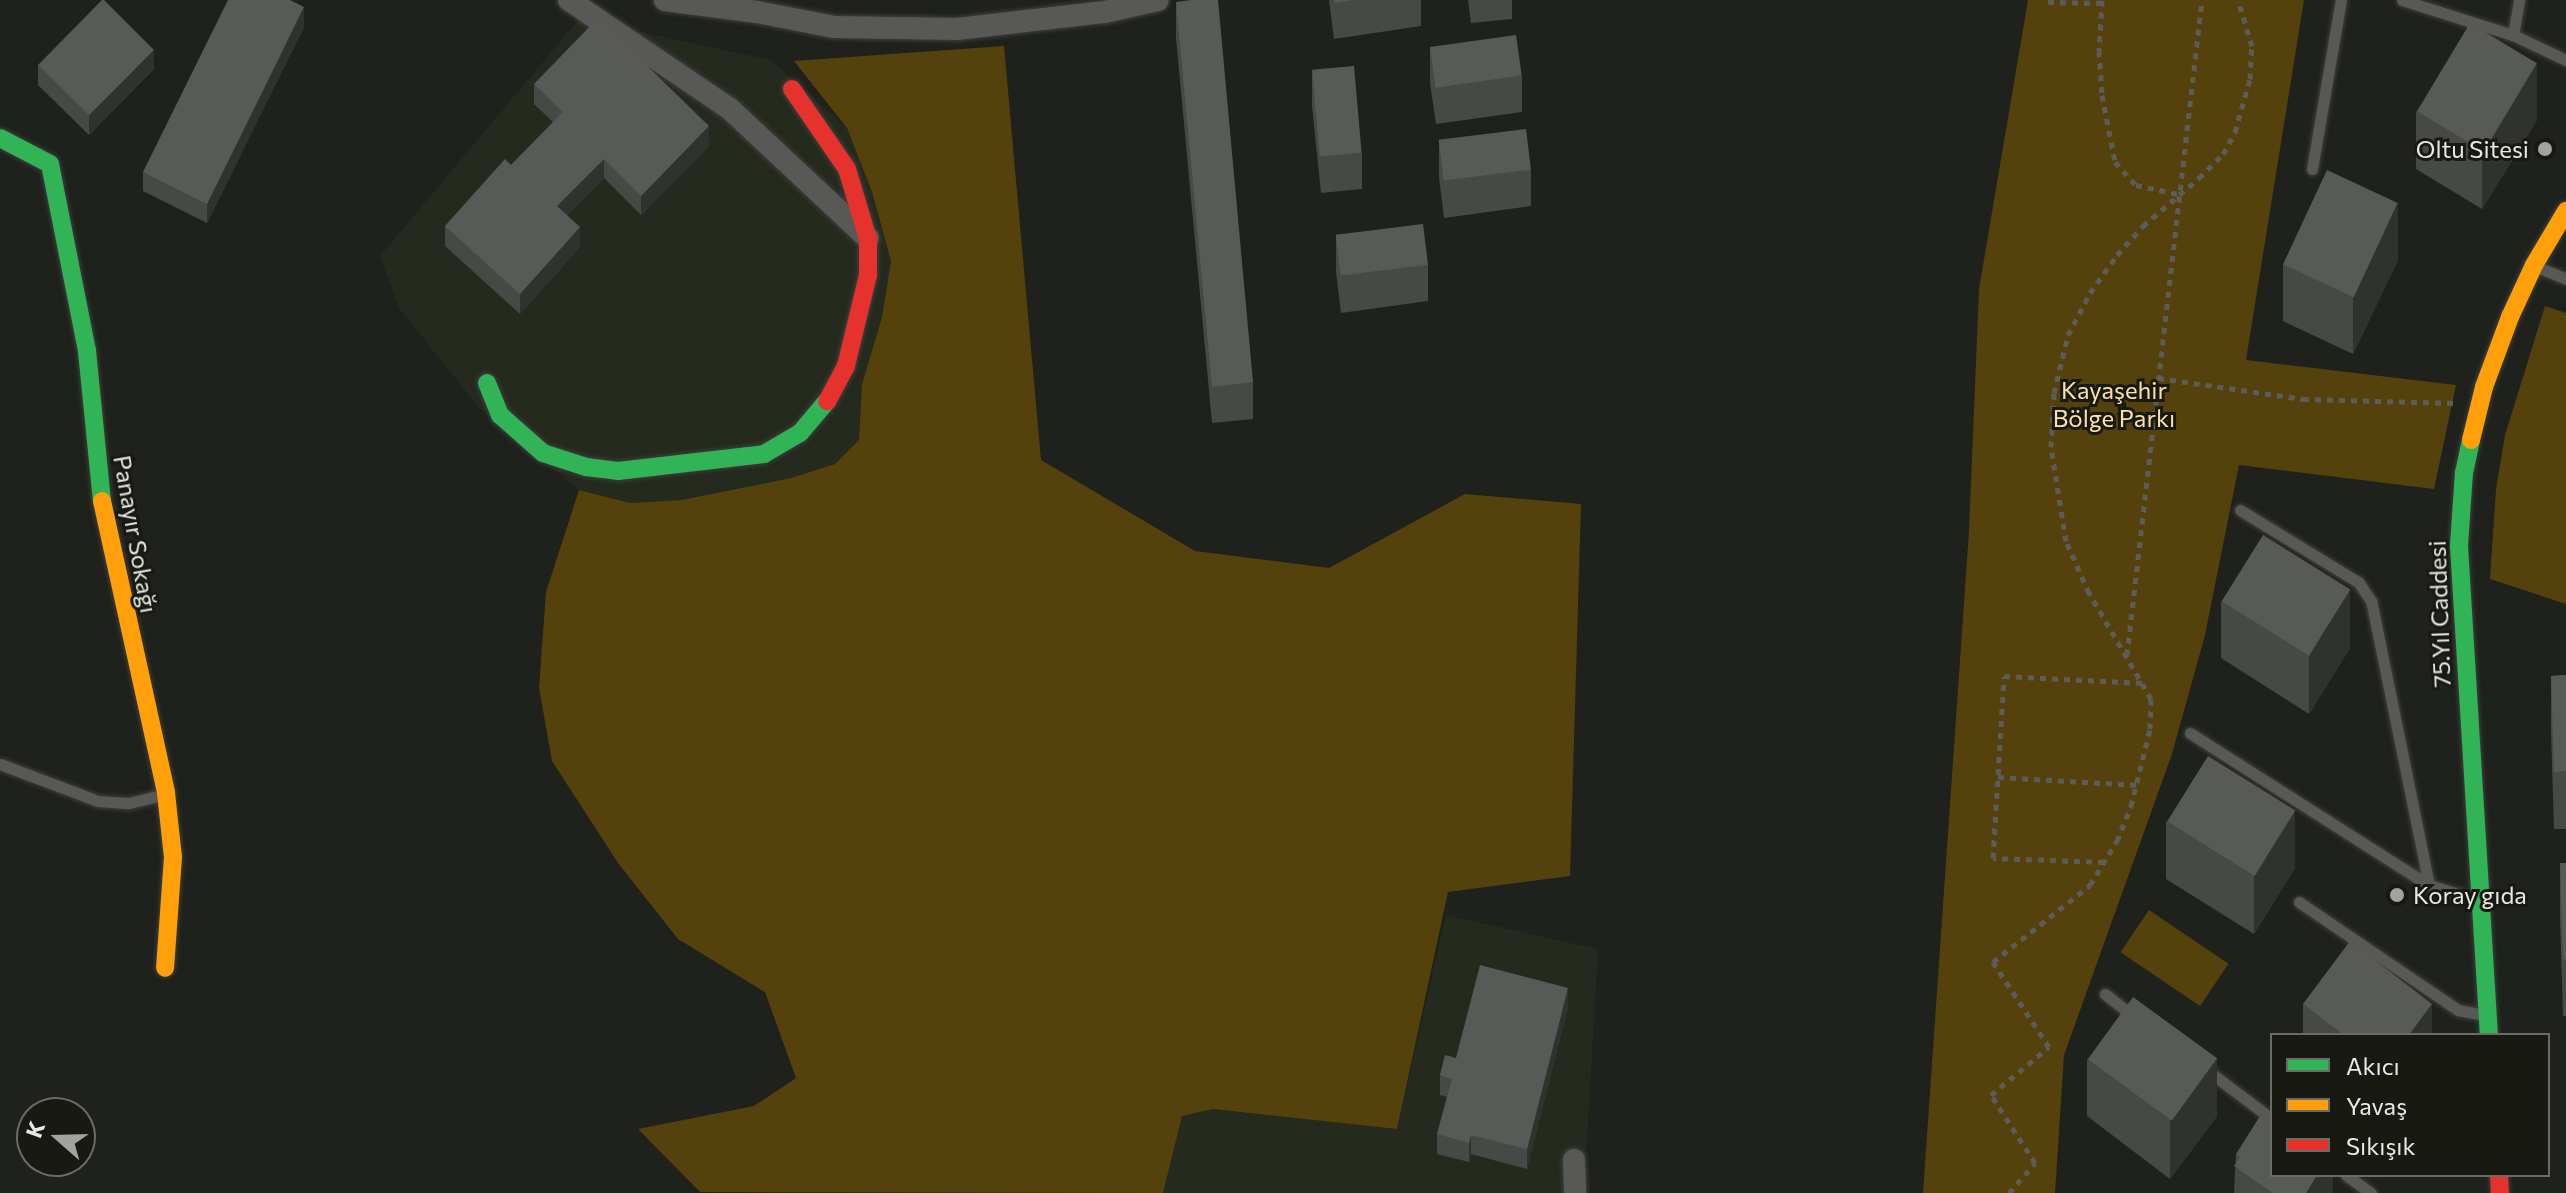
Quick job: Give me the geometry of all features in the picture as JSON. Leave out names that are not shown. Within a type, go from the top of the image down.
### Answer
[{"type":"street","points":[[569,0],[730,109],[868,239]]},
{"type":"street","points":[[665,0],[757,12],[834,27],[957,29],[1105,12],[1158,0]]},
{"type":"street","points":[[487,383],[500,415],[523,438],[543,453],[586,467],[618,471],[764,454],[800,433],[825,404],[846,366],[868,275],[868,239],[847,169],[792,89]]},
{"type":"street","name":"Panayır Sokağı","points":[[0,138],[50,164],[87,351],[102,506],[166,793],[173,857],[165,968]]},
{"type":"street","name":"75.Yıl Caddesi","points":[[2489,1033],[2459,546],[2464,472],[2480,403],[2534,265],[2566,211]]},
{"type":"street","points":[[1574,1160],[1575,1193]]},
{"type":"lane","points":[[2312,169],[2341,0]]},
{"type":"lane","points":[[2402,0],[2513,35],[2566,60]]},
{"type":"lane","points":[[2513,35],[2519,0]]},
{"type":"lane","points":[[2534,265],[2566,279]]},
{"type":"lane","points":[[2240,510],[2358,582],[2371,601],[2429,885]]},
{"type":"lane","points":[[2190,733],[2429,885],[2480,900]]},
{"type":"lane","points":[[0,764],[98,801],[129,803],[166,793]]},
{"type":"lane","points":[[2299,902],[2458,1010],[2469,1015],[2488,1014]]},
{"type":"lane","points":[[2105,994],[2152,1030]]},
{"type":"lane","points":[[2200,1066],[2270,1118]]},
{"type":"lane","points":[[2349,1177],[2371,1193]]},
{"type":"path","points":[[2127,655],[2202,0]]},
{"type":"path","points":[[2009,1193],[2035,1163],[1991,1095],[2049,1047],[1993,962],[2090,885],[2105,862],[2138,785],[2151,714],[2151,699],[2144,683],[2089,593],[2066,541],[2051,447],[2054,393],[2068,335],[2090,293],[2117,255],[2223,154],[2243,108],[2250,79],[2252,46],[2238,0]]},
{"type":"path","points":[[2048,2],[2102,2],[2099,51],[2102,95],[2115,162],[2136,185],[2179,195]]},
{"type":"path","points":[[2158,378],[2303,399],[2480,403]]},
{"type":"path","points":[[2105,862],[1993,858],[2004,676],[2144,683]]},
{"type":"path","points":[[1998,777],[2138,785]]},
{"type":"shaded area","points":[[579,19],[771,60],[847,128],[872,192],[891,261],[882,317],[862,384],[859,440],[835,464],[791,478],[681,500],[630,503],[579,490],[480,409],[399,308],[380,256]]},
{"type":"shaded area","points":[[1446,915],[1598,949],[1584,1193],[1163,1193],[1181,1116],[1213,1109],[1397,1129]]},
{"type":"green space","name":"Kayaşehir Bölge Parkı","points":[[2028,0],[2304,0],[2246,360],[2456,385],[2434,489],[2239,465],[2205,635],[2172,754],[2064,1055],[2055,1193],[1923,1193],[1969,531],[1979,289]]},
{"type":"green space","points":[[1004,46],[1041,460],[1195,551],[1329,568],[1465,494],[1581,504],[1570,876],[1448,892],[1397,1129],[1213,1109],[1182,1116],[1163,1193],[700,1192],[638,1129],[754,1106],[796,1078],[765,992],[678,939],[618,863],[552,761],[539,688],[546,592],[579,490],[630,503],[681,500],[791,478],[835,464],[859,440],[862,384],[882,317],[891,261],[872,192],[847,128],[794,61]]},
{"type":"green space","points":[[2545,306],[2566,313],[2566,604],[2490,579],[2496,489],[2505,435]]},
{"type":"green space","points":[[2149,910],[2229,964],[2200,1006],[2120,952]]},
{"type":"building","points":[[102,0],[154,50],[89,115],[38,65]]},
{"type":"building","points":[[228,0],[290,0],[304,7],[207,204],[143,172]]},
{"type":"building","points":[[1218,0],[1253,382],[1212,387],[1176,2]]},
{"type":"building","points":[[598,18],[709,126],[641,196],[604,159],[557,206],[580,227],[520,294],[445,226],[505,159],[511,165],[563,112],[534,84]]},
{"type":"building","points":[[2470,23],[2537,63],[2484,151],[2417,111]]},
{"type":"building","points":[[1516,35],[1522,76],[1436,88],[1430,47]]},
{"type":"building","points":[[1354,66],[1362,153],[1320,156],[1312,70]]},
{"type":"building","points":[[1526,129],[1531,170],[1444,180],[1439,140]]},
{"type":"building","points":[[2327,170],[2398,203],[2354,297],[2283,264]]},
{"type":"building","points":[[1423,224],[1428,265],[1341,275],[1336,235]]},
{"type":"building","points":[[2263,535],[2350,590],[2309,656],[2222,601]]},
{"type":"building","points":[[2566,675],[2566,771],[2554,772],[2551,676]]},
{"type":"building","points":[[2208,756],[2295,811],[2255,876],[2167,821]]},
{"type":"building","points":[[2560,863],[2566,863],[2566,959],[2563,959]]},
{"type":"building","points":[[2350,941],[2432,1004],[2410,1033],[2341,1033],[2303,1004]]},
{"type":"building","points":[[1480,965],[1568,988],[1527,1149],[1471,1135],[1469,1143],[1437,1134],[1452,1079],[1440,1075],[1445,1055],[1456,1058]]},
{"type":"building","points":[[2133,997],[2217,1058],[2172,1120],[2088,1059]]},
{"type":"building","points":[[2265,1108],[2270,1111],[2270,1177],[2316,1177],[2306,1193],[2273,1193],[2234,1166],[2240,1157],[2236,1154]]},
{"type":"traffic: fast","points":[[0,138],[50,164],[87,351],[102,501]]},
{"type":"traffic: fast","points":[[487,383],[500,415],[543,453],[586,467],[618,471],[764,454],[800,433],[827,401]]},
{"type":"traffic: fast","points":[[2471,440],[2464,472],[2459,546],[2489,1033]]},
{"type":"traffic: slow","points":[[2471,440],[2484,387],[2510,317],[2534,265],[2566,211]]},
{"type":"traffic: slow","points":[[102,501],[166,793],[173,857],[165,968]]},
{"type":"traffic: jam","points":[[792,89],[847,169],[868,239],[868,275],[846,366],[827,401]]},
{"type":"traffic: jam","points":[[2499,1177],[2500,1193]]},
{"type":"place","name":"Oltu Sitesi","points":[[2545,149]]},
{"type":"place","name":"Koray gıda","points":[[2397,895]]}]
